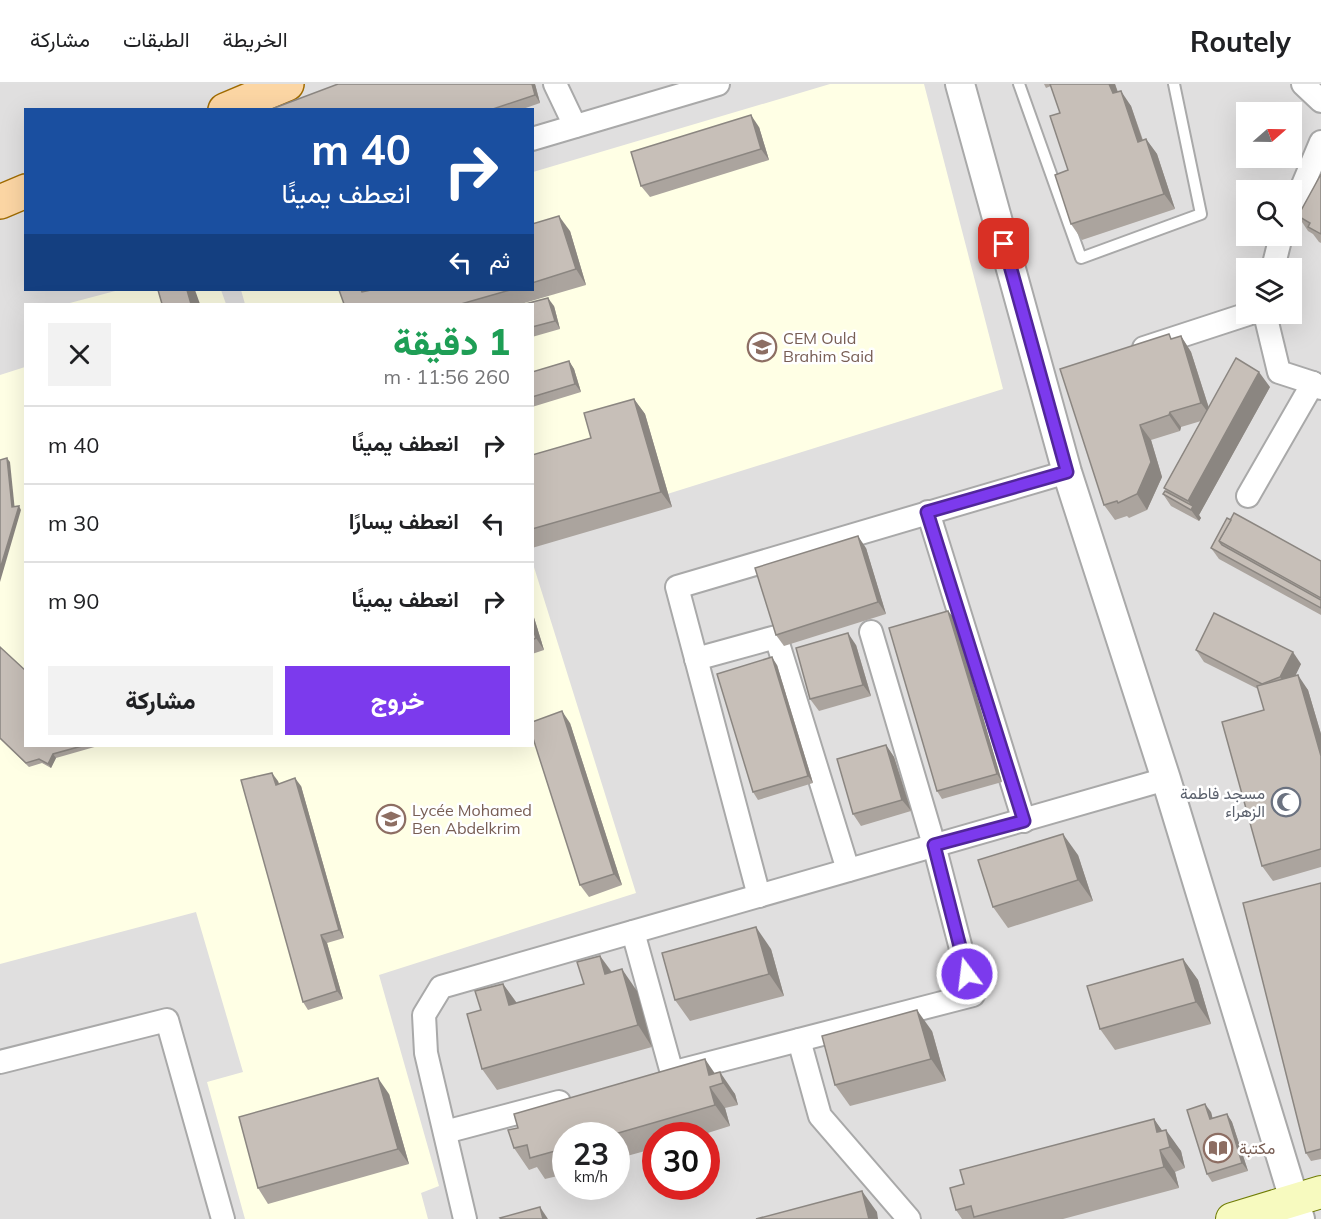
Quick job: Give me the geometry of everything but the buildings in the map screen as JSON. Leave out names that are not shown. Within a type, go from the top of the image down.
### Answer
[{"type":"main road","points":[[230,108],[287,84]]},
{"type":"main road","points":[[0,202],[24,192]]},
{"type":"main road","points":[[1232,1219],[1305,1204]]},
{"type":"street","points":[[555,84],[575,126]]},
{"type":"street","points":[[534,138],[718,84]]},
{"type":"street","points":[[960,84],[1052,378],[1067,472],[1305,1204]]},
{"type":"street","points":[[1303,84],[1321,101]]},
{"type":"street","points":[[1302,187],[1321,142]]},
{"type":"street","points":[[1128,353],[1236,318]]},
{"type":"street","points":[[1248,496],[1317,386],[1279,372],[1267,324]]},
{"type":"street","points":[[759,896],[677,587],[1067,472]]},
{"type":"street","points":[[927,512],[1024,821]]},
{"type":"street","points":[[649,1079],[973,995],[934,845],[872,632]]},
{"type":"street","points":[[696,659],[776,637],[848,870]]},
{"type":"street","points":[[465,1219],[426,1053],[424,1015],[441,987],[1166,779]]},
{"type":"street","points":[[633,932],[672,1073]]},
{"type":"street","points":[[0,1062],[167,1020],[223,1219]]},
{"type":"street","points":[[799,1040],[820,1116],[909,1219]]},
{"type":"street","points":[[445,1132],[581,1096]]},
{"type":"lane","points":[[1019,84],[1081,258],[1200,214],[1174,84]]},
{"type":"shaded area","points":[[0,84],[1321,84],[1321,1219],[0,1219]]},
{"type":"shaded area","name":"CEM Ould Brahim Said","points":[[830,84],[924,84],[1003,389],[534,536],[534,303],[245,303],[241,291],[534,291],[534,172]]},
{"type":"shaded area","points":[[115,291],[221,291],[226,303],[70,303]]},
{"type":"shaded area","name":"Lycée Mohamed Ben Abdelkrim","points":[[24,367],[24,747],[534,747],[534,567],[636,893],[379,975],[439,1186],[421,1193],[428,1219],[245,1219],[207,1082],[243,1072],[196,912],[0,964],[0,375]]},
{"type":"place","name":"CEM Ould Brahim Said","points":[[762,347]]},
{"type":"place","name":"مسجد فاطمة الزهراء","points":[[1286,802]]},
{"type":"place","name":"Lycée Mohamed Ben Abdelkrim","points":[[391,819]]},
{"type":"place","name":"مكتبة","points":[[1218,1148]]},
{"type":"route","points":[[967,974],[934,845],[1024,821],[927,512],[1067,472],[1004,244]]}]
